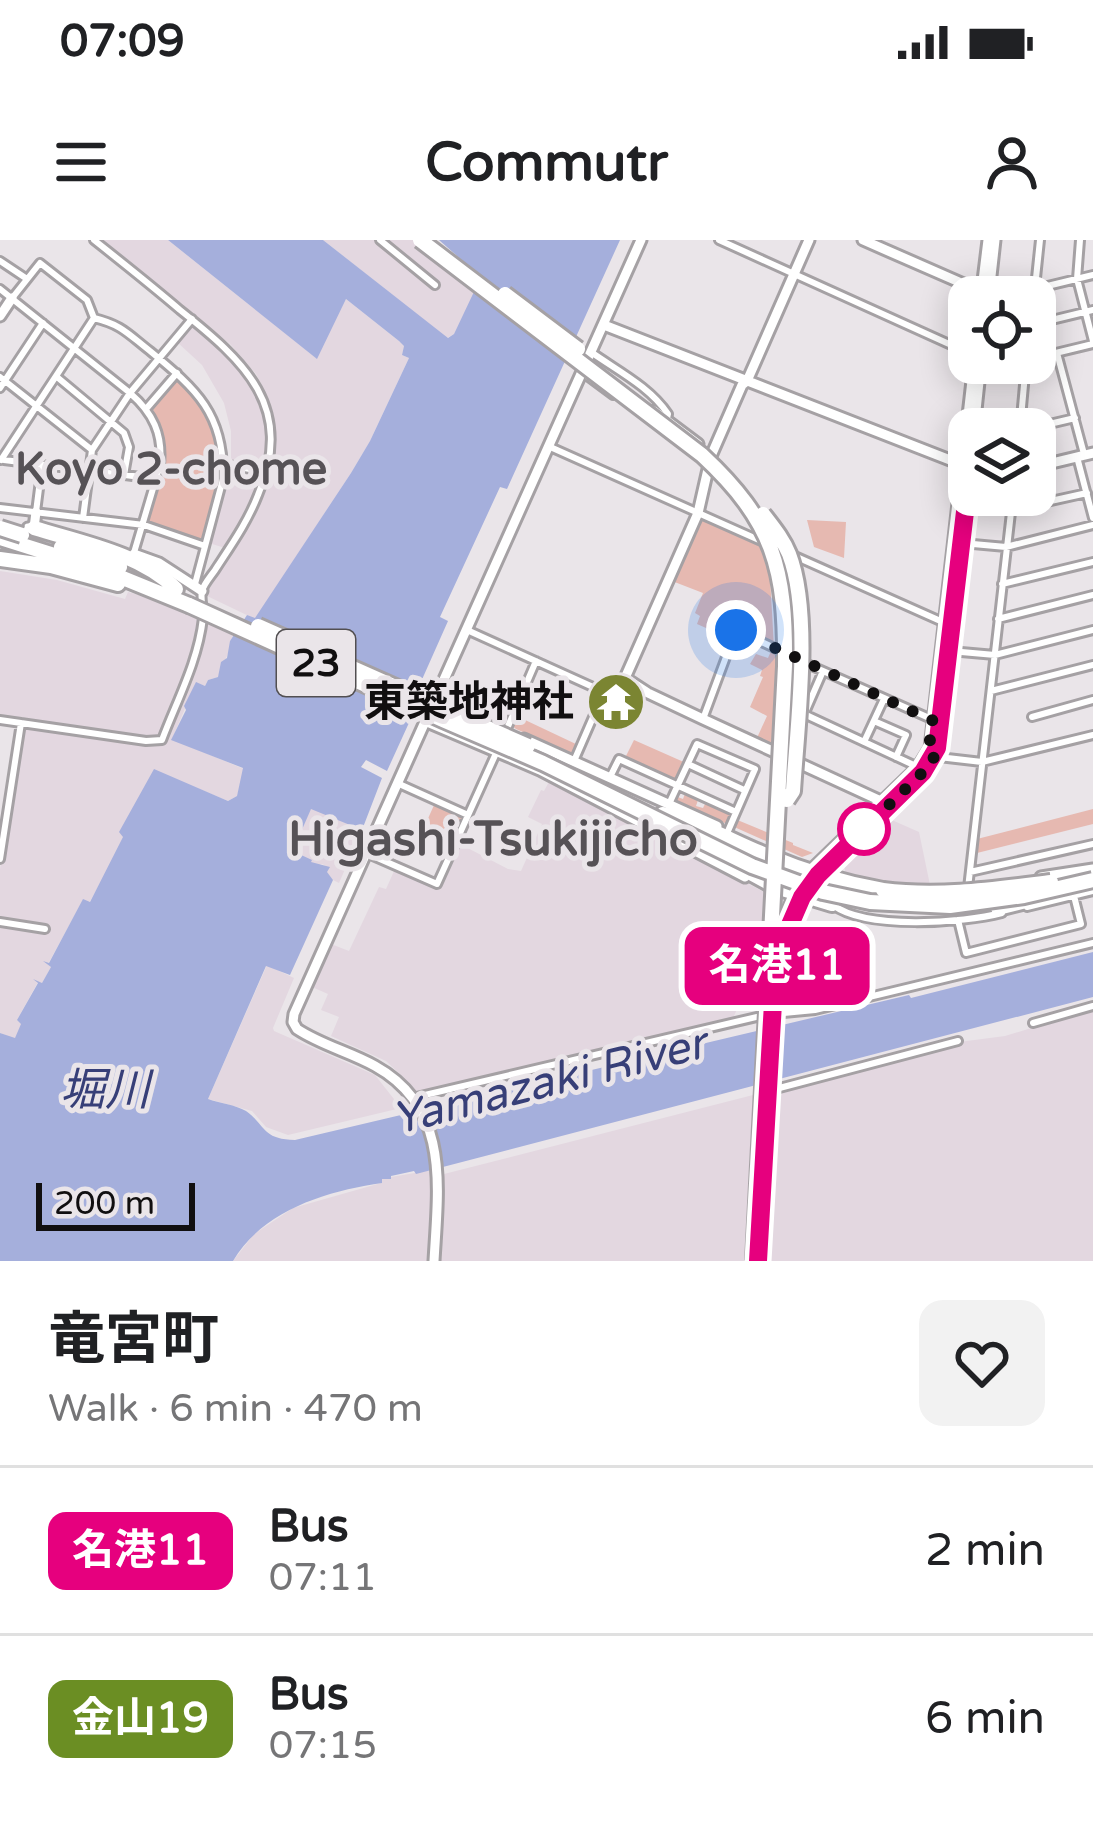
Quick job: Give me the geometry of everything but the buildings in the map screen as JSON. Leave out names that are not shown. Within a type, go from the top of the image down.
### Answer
[{"type":"highway","points":[[427,240],[680,436],[724,476],[752,511],[773,553],[785,628],[758,1261]]},
{"type":"highway","points":[[427,240],[692,436],[760,509],[779,545],[792,603],[788,800],[758,1261]]},
{"type":"highway","points":[[710,458],[788,550],[798,596],[798,711],[793,791],[788,800]]},
{"type":"highway","points":[[740,488],[757,524],[775,589],[782,735]]},
{"type":"highway","name":"23","points":[[15,531],[100,559],[173,592]]},
{"type":"highway","name":"23","points":[[0,562],[51,566],[195,594],[543,763],[666,814],[752,866],[823,892],[870,902],[950,905],[1024,896],[1093,874]]},
{"type":"highway","points":[[666,814],[689,819],[814,873],[883,890],[921,894],[1059,885]]},
{"type":"highway","points":[[666,814],[677,833],[762,880],[832,904],[902,915],[949,914],[1042,897],[1059,885]]},
{"type":"street","points":[[94,240],[238,358],[261,393],[271,454],[266,472],[242,529],[195,594]]},
{"type":"street","points":[[380,240],[435,285]]},
{"type":"street","points":[[434,1261],[438,1172],[433,1138],[415,1102],[379,1068],[307,1036],[293,1022],[641,240]]},
{"type":"street","points":[[719,240],[948,343]]},
{"type":"street","points":[[809,240],[710,458],[698,513],[625,678],[881,801]]},
{"type":"street","points":[[863,240],[948,278]]},
{"type":"street","points":[[987,276],[991,240]]},
{"type":"street","points":[[1037,276],[1040,240]]},
{"type":"street","points":[[962,543],[1006,547],[1093,522],[1085,455],[1057,353],[1093,342],[1078,279],[1080,240]]},
{"type":"street","points":[[0,261],[27,279]]},
{"type":"street","points":[[0,316],[40,263],[87,300],[94,318]]},
{"type":"street","points":[[1056,286],[1093,275]]},
{"type":"street","points":[[0,289],[146,409],[162,449],[134,555],[159,563],[195,594],[204,617],[189,679],[162,740],[0,720]]},
{"type":"street","points":[[1056,319],[1089,310]]},
{"type":"street","points":[[94,318],[1,459],[157,479]]},
{"type":"street","points":[[94,318],[118,325],[177,373],[211,416],[223,464],[195,594]]},
{"type":"street","points":[[83,518],[92,450],[130,393],[192,319]]},
{"type":"street","points":[[44,323],[2,381],[92,450]]},
{"type":"street","points":[[604,325],[948,459]]},
{"type":"street","points":[[582,372],[653,426],[663,418],[666,410],[655,397],[591,352]]},
{"type":"street","points":[[146,409],[177,373]]},
{"type":"street","points":[[57,376],[124,433],[129,447],[124,475]]},
{"type":"street","points":[[637,400],[710,458]]},
{"type":"street","points":[[1056,422],[1075,418]]},
{"type":"street","points":[[548,446],[945,623]]},
{"type":"street","points":[[223,464],[266,472]]},
{"type":"street","points":[[15,531],[42,465]]},
{"type":"street","points":[[1056,500],[1087,493]]},
{"type":"street","points":[[0,508],[15,531]]},
{"type":"street","points":[[938,722],[959,516]]},
{"type":"street","points":[[814,873],[923,772],[931,756],[950,651],[965,516]]},
{"type":"street","points":[[1009,516],[970,872],[958,921],[966,953],[1082,924],[1073,896]]},
{"type":"street","points":[[15,531],[83,518],[144,525],[205,547]]},
{"type":"street","points":[[0,562],[123,590]]},
{"type":"street","points":[[1002,584],[1093,562]]},
{"type":"street","points":[[998,620],[1093,595]]},
{"type":"street","points":[[467,630],[604,692],[574,761]]},
{"type":"street","points":[[703,719],[736,630],[938,722]]},
{"type":"street","points":[[950,651],[994,655],[1093,630]]},
{"type":"street","points":[[366,854],[436,884],[536,661]]},
{"type":"street","points":[[991,691],[1093,665]]},
{"type":"street","points":[[784,756],[823,671]]},
{"type":"street","points":[[436,697],[610,777],[666,814],[728,831],[768,850],[778,860]]},
{"type":"street","points":[[864,742],[884,699]]},
{"type":"street","points":[[1032,716],[1093,700]]},
{"type":"street","points":[[804,714],[917,767]]},
{"type":"street","points":[[425,721],[540,770],[745,877],[762,880]]},
{"type":"street","points":[[874,721],[906,735],[896,757]]},
{"type":"street","points":[[0,859],[21,723]]},
{"type":"street","points":[[758,1261],[776,968],[798,895],[881,801],[931,756],[982,762],[1093,735]]},
{"type":"street","points":[[666,814],[697,744],[755,769],[728,831]]},
{"type":"street","points":[[0,754],[16,757]]},
{"type":"street","points":[[610,777],[619,759],[736,812]]},
{"type":"street","points":[[688,764],[745,791]]},
{"type":"street","points":[[397,783],[468,815]]},
{"type":"street","points":[[0,788],[10,790]]},
{"type":"street","points":[[970,872],[1093,844]]},
{"type":"street","points":[[845,882],[964,888],[1093,874]]},
{"type":"street","points":[[832,904],[841,911],[885,920],[958,921],[1093,891]]},
{"type":"street","points":[[0,922],[45,929]]},
{"type":"street","points":[[415,1102],[1093,943]]},
{"type":"street","points":[[1033,1023],[1093,1006]]},
{"type":"street","points":[[767,1089],[958,1041]]},
{"type":"shaded area","points":[[100,240],[168,240],[316,358],[346,299],[399,341],[404,346],[402,355],[409,358],[370,441],[255,619],[205,595],[247,528],[270,474],[274,429],[266,394],[230,344]]},
{"type":"shaded area","points":[[323,240],[374,240],[433,288],[437,282],[387,240],[415,240],[479,285],[454,334],[447,338]]},
{"type":"shaded area","points":[[191,325],[237,362],[254,387],[266,427],[264,468],[231,461],[224,403],[202,365],[177,342]]},
{"type":"shaded area","points":[[175,378],[205,411],[217,454],[215,500],[201,542],[149,521],[164,451],[151,405]]},
{"type":"shaded area","points":[[227,468],[261,477],[225,548],[209,543]]},
{"type":"shaded area","points":[[701,517],[762,543],[770,577],[774,648],[736,629],[731,639],[697,624],[700,616],[695,613],[703,593],[672,581]]},
{"type":"shaded area","points":[[807,520],[846,522],[844,558],[814,547]]},
{"type":"shaded area","points":[[0,571],[57,580],[125,599],[128,592],[200,616],[185,678],[160,735],[144,738],[0,716]]},
{"type":"shaded area","points":[[208,620],[235,633],[218,677],[205,686],[196,683],[172,739],[244,769],[237,796],[228,801],[154,770],[113,860],[89,903],[83,900],[48,964],[51,967],[17,1020],[22,1024],[15,1039],[0,1033],[0,926],[45,933],[47,927],[0,918],[0,869],[22,727],[160,744],[192,681]]},
{"type":"shaded area","points":[[771,651],[799,664],[797,717],[781,752],[756,740],[767,716],[750,707],[763,677],[762,670],[750,664],[756,654],[768,658]]},
{"type":"shaded area","points":[[451,679],[484,692],[504,685],[522,688],[506,723],[447,694]]},
{"type":"shaded area","points":[[514,719],[578,745],[574,754],[516,729],[511,725]]},
{"type":"shaded area","points":[[634,740],[686,763],[677,783],[625,758]]},
{"type":"shaded area","points":[[550,780],[766,893],[761,951],[732,1021],[417,1095],[386,1061],[331,1036],[339,1017],[321,1010],[328,994],[312,987],[331,944],[349,951],[379,887],[386,889],[395,869],[438,888],[458,843],[521,871],[542,824],[528,817]]},
{"type":"shaded area","points":[[686,791],[699,797],[696,806],[703,808],[707,800],[733,814],[729,825],[674,800],[675,796],[683,799]]},
{"type":"shaded area","points":[[435,803],[465,817],[451,848],[421,834]]},
{"type":"shaded area","points":[[311,808],[362,830],[339,883],[326,872],[326,866],[308,867],[294,848]]},
{"type":"shaded area","points":[[1093,809],[1093,824],[977,853],[977,839]]},
{"type":"shaded area","points":[[885,817],[919,832],[930,885],[846,875],[842,856]]},
{"type":"shaded area","points":[[735,819],[813,853],[802,857],[732,826]]},
{"type":"shaded area","points":[[267,965],[294,978],[274,1031],[375,1075],[401,1108],[288,1135],[266,1127],[252,1111],[208,1099]]},
{"type":"shaded area","points":[[1093,1009],[1093,1261],[766,1261],[775,1102],[783,1089],[959,1042],[1005,1036]]},
{"type":"shaded area","points":[[753,1095],[744,1261],[440,1261],[444,1174]]},
{"type":"shaded area","points":[[432,1170],[428,1261],[233,1261],[254,1234],[293,1208],[381,1183],[381,1179]]},
{"type":"water","name":"堀川","points":[[168,240],[323,240],[448,338],[481,277],[439,240],[620,240],[507,489],[500,487],[440,617],[448,621],[387,771],[366,760],[361,767],[382,778],[362,830],[311,809],[294,848],[311,862],[330,867],[327,872],[333,880],[290,975],[266,966],[208,1099],[242,1109],[270,1134],[295,1140],[1093,952],[1093,997],[340,1191],[279,1216],[261,1228],[233,1261],[0,1261],[0,1033],[15,1038],[21,1024],[17,1020],[38,983],[33,979],[42,983],[51,967],[43,961],[49,963],[83,899],[90,902],[123,837],[119,832],[154,769],[228,801],[237,796],[243,768],[171,740],[184,706],[196,682],[205,686],[218,677],[230,641],[247,615],[255,618],[351,473],[409,358],[402,355],[404,346],[399,341],[346,299],[317,359]]},
{"type":"bus line","name":"名港11","points":[[758,1261],[776,968],[795,912],[818,875],[934,758],[965,516]]},
{"type":"place","name":"東築地神社","points":[[616,702]]},
{"type":"district","name":"Koyo 2-chome","points":[[171,470]]},
{"type":"district","name":"Higashi-Tsukijicho","points":[[493,840]]},
{"type":"route","points":[[736,630],[934,721],[927,754],[934,758],[859,834],[864,829]]},
{"type":"water label","name":"Yamazaki River","points":[[549,1082]]}]
